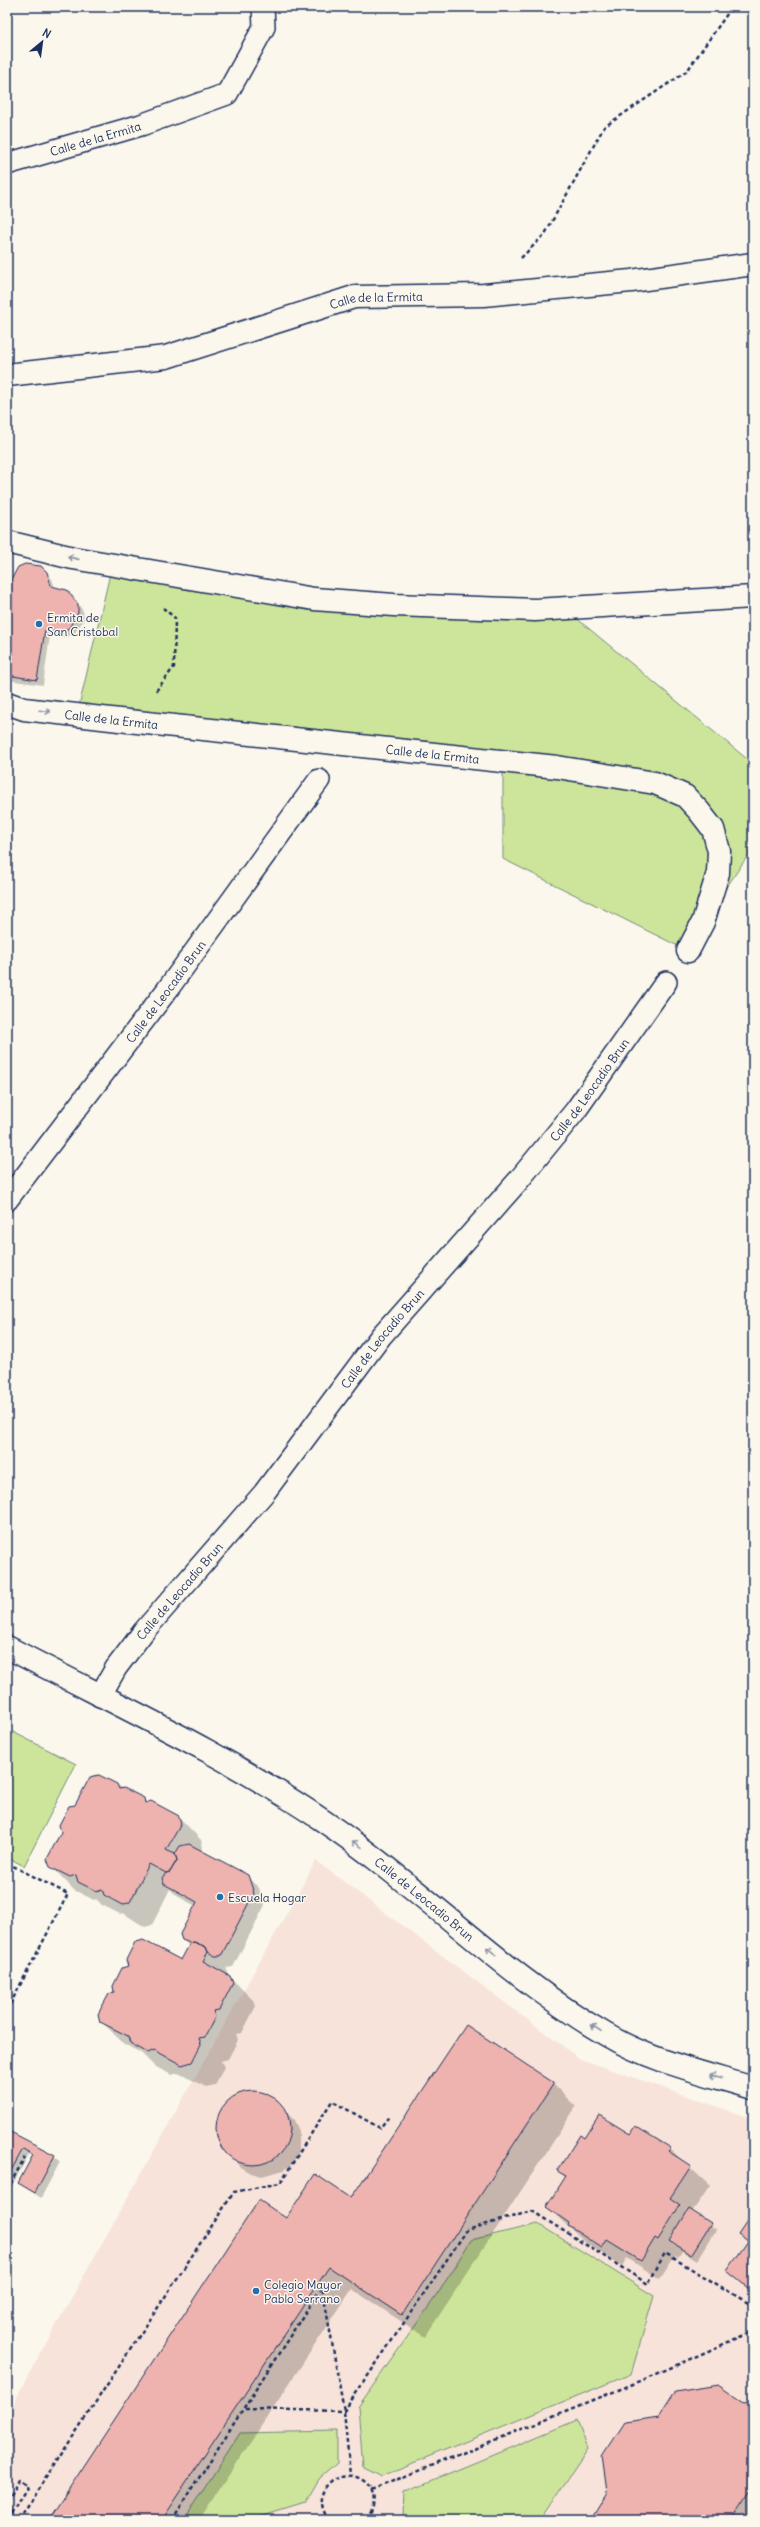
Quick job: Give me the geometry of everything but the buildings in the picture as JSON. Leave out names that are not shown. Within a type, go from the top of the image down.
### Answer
[{"type":"street","name":"Calle de la Ermita","points":[[7,375],[166,357],[354,297],[484,295],[631,281],[753,264]]},
{"type":"street","points":[[7,542],[112,565],[314,599],[394,605],[535,610],[753,597]]},
{"type":"street","name":"Calle de la Ermita","points":[[7,703],[24,709],[557,767],[654,783],[679,793],[694,806],[713,829],[719,851],[718,872],[703,922],[688,951]]},
{"type":"street","name":"Calle de Leocadio Brun","points":[[7,1647],[268,1785],[368,1852],[534,1985],[606,2035],[662,2060],[753,2088]]},
{"type":"lane","name":"Calle de la Ermita","points":[[7,164],[141,125],[227,94],[264,27],[263,7]]},
{"type":"lane","name":"Calle de Leocadio Brun","points":[[7,1200],[166,990],[319,780]]},
{"type":"lane","name":"Calle de Leocadio Brun","points":[[100,1696],[116,1668],[144,1631],[264,1493],[381,1336],[576,1110],[666,982]]},
{"type":"path","points":[[484,295],[545,234],[604,127],[687,71],[732,7]]},
{"type":"path","points":[[128,721],[174,668],[175,618],[158,604]]},
{"type":"path","points":[[7,1863],[68,1894],[7,2010]]},
{"type":"path","points":[[18,2520],[234,2192],[280,2183],[332,2101],[380,2128],[390,2115]]},
{"type":"path","points":[[7,2190],[25,2157]]},
{"type":"path","points":[[344,2411],[467,2230],[512,2216],[532,2211],[648,2284],[665,2253],[753,2306]]},
{"type":"path","points":[[172,2520],[245,2409],[322,2286],[344,2411],[350,2475]]},
{"type":"path","points":[[371,2490],[643,2380],[753,2331]]},
{"type":"path","points":[[245,2409],[344,2411]]},
{"type":"path","points":[[329,2520],[326,2517],[320,2503],[324,2488],[335,2477],[350,2475],[363,2480],[371,2490],[374,2506],[366,2520]]},
{"type":"path","points":[[7,2501],[20,2480],[28,2486],[7,2520]]},
{"type":"path","points":[[317,2520],[326,2517]]},
{"type":"shaded area","points":[[316,1861],[580,2059],[753,2119],[753,2520],[7,2520],[7,2418],[25,2381]]},
{"type":"green space","points":[[112,565],[314,599],[564,608],[753,764],[753,848],[703,922],[688,951],[503,859],[503,761],[77,715]]},
{"type":"green space","points":[[7,1729],[76,1764],[24,1866],[7,1857]]},
{"type":"green space","points":[[538,2224],[654,2296],[631,2374],[381,2476],[363,2467],[358,2407],[439,2292],[471,2240]]},
{"type":"green space","points":[[577,2420],[588,2449],[540,2520],[400,2520],[403,2516],[404,2492]]},
{"type":"green space","points":[[337,2431],[337,2463],[319,2479],[305,2503],[250,2520],[184,2520],[240,2433]]},
{"type":"place","name":"Ermita de San Cristobal","points":[[39,624]]},
{"type":"place","name":"Escuela Hogar","points":[[220,1897]]},
{"type":"place","name":"Colegio Mayor Pablo Serrano","points":[[256,2291]]}]
